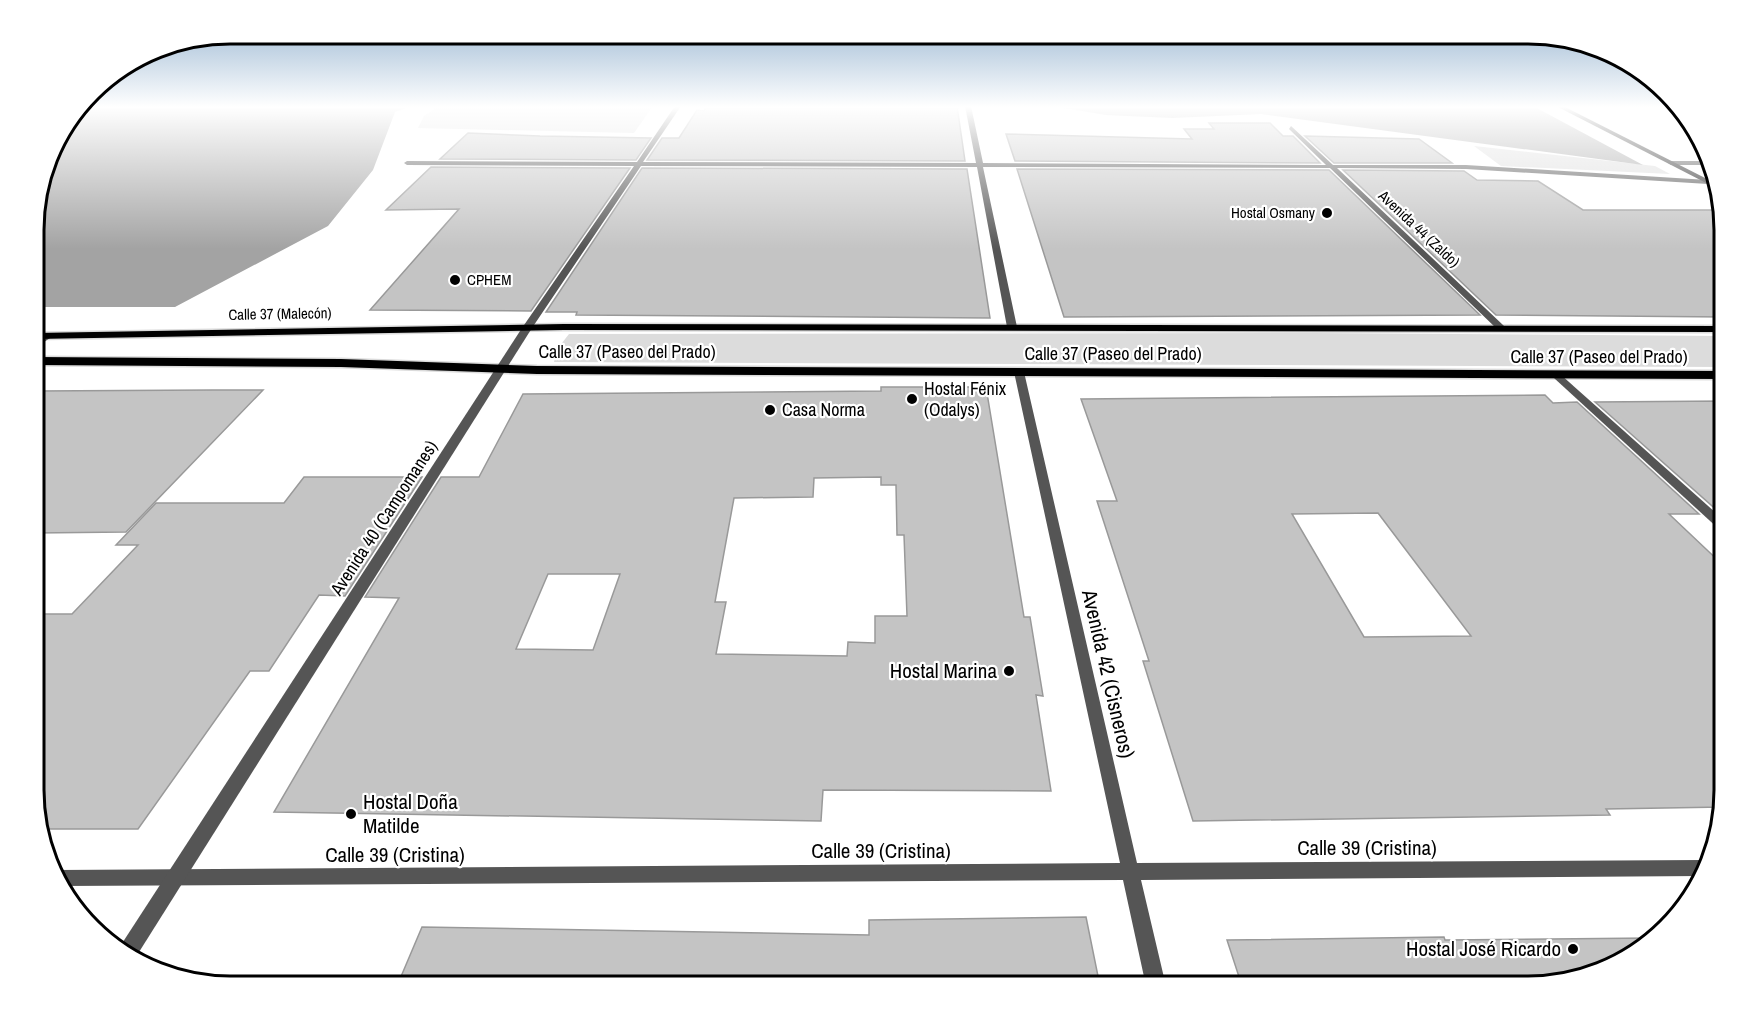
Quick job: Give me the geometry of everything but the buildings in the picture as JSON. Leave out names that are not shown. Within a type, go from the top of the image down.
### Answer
[{"type":"main road","points":[[1652,154],[1708,182]]},
{"type":"main road","name":"Calle 37 (Paseo del Prado)","points":[[527,328],[1714,329]]},
{"type":"main road","name":"Calle 37 (Malecón)","points":[[47,336],[527,328]]},
{"type":"main road","points":[[44,361],[352,363],[502,368]]},
{"type":"main road","name":"Calle 37 (Paseo del Prado)","points":[[502,368],[1557,376],[1714,375]]},
{"type":"street","name":"Avenida 40 (Campomanes)","points":[[131,947],[527,328],[646,154]]},
{"type":"street","points":[[976,154],[1012,327]]},
{"type":"street","name":"Avenida 44 (Zaldo)","points":[[1317,154],[1500,327]]},
{"type":"street","points":[[407,163],[1466,167],[1708,184]]},
{"type":"street","points":[[1671,163],[1702,163]]},
{"type":"street","name":"Avenida 42 (Cisneros)","points":[[1019,372],[1154,975]]},
{"type":"street","points":[[1557,376],[1714,518]]},
{"type":"street","name":"Calle 39 (Cristina)","points":[[66,878],[1696,868]]},
{"type":"shaded area","points":[[60,154],[379,154],[373,170],[328,226],[175,307],[44,307],[45,206],[53,170]]},
{"type":"shaded area","points":[[1484,154],[1542,154],[1655,166],[1670,174],[1501,166]]},
{"type":"shaded area","points":[[1557,154],[1622,154],[1643,165]]},
{"type":"shaded area","points":[[1314,333],[1714,336],[1714,367],[554,362],[558,348],[569,334]]},
{"type":"place","name":"Hostal Osmany","points":[[1327,213]]},
{"type":"place","name":"CPHEM","points":[[455,280]]},
{"type":"place","name":"Hostal Fénix (Odalys)","points":[[912,399]]},
{"type":"place","name":"Casa Norma","points":[[770,410]]},
{"type":"place","name":"Hostal Marina","points":[[1009,671]]},
{"type":"place","name":"Hostal Doña Matilde","points":[[351,814]]},
{"type":"place","name":"Hostal José Ricardo","points":[[1573,949]]}]
